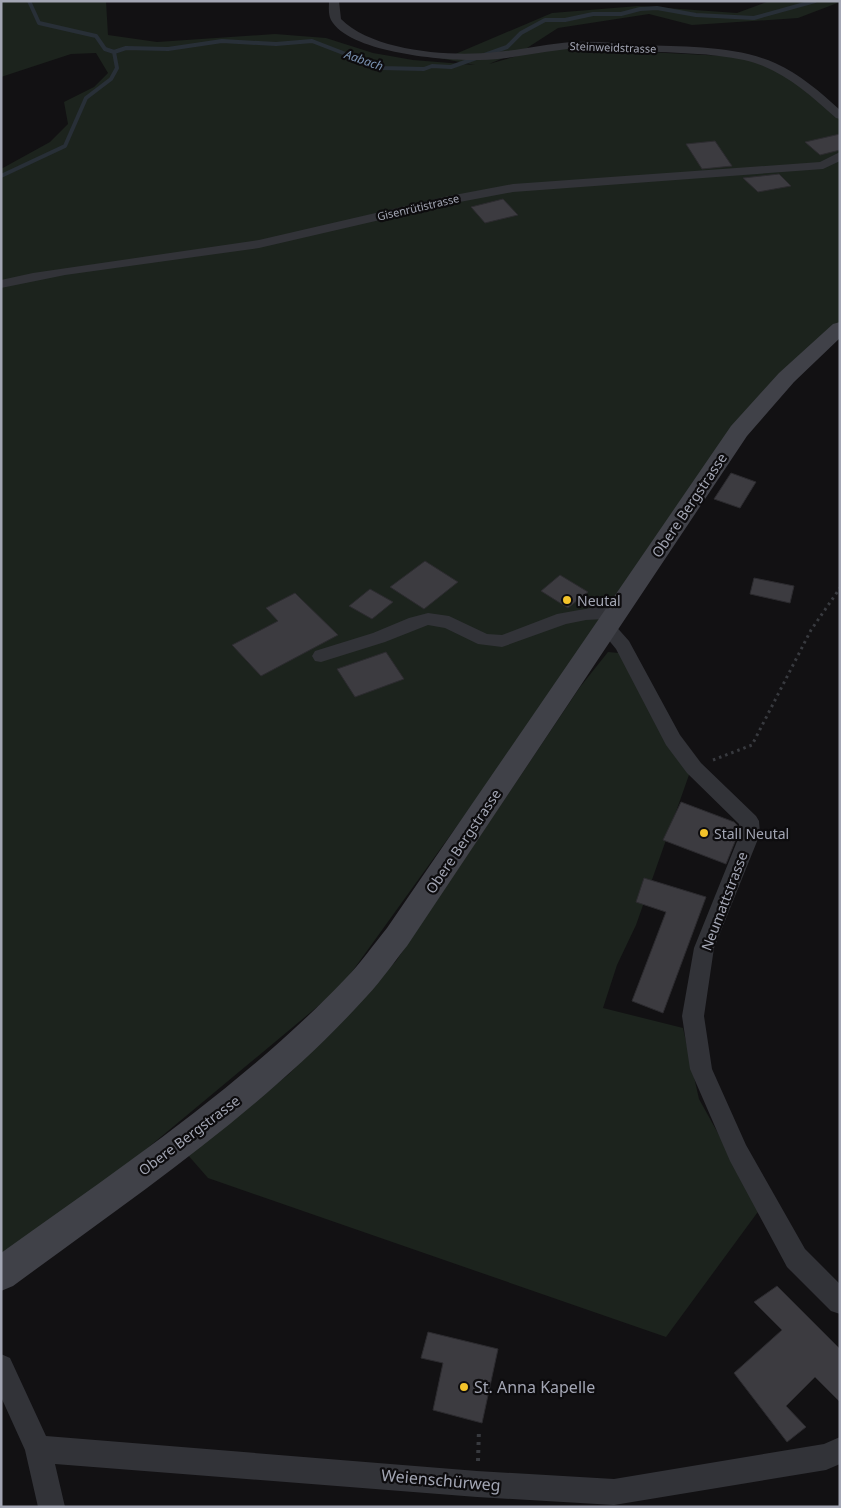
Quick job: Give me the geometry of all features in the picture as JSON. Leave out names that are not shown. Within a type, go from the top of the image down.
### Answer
[{"type":"main road","name":"Obere Bergstrasse","points":[[1,1274],[249,1089],[303,1041],[358,986],[397,937],[612,621],[738,431],[769,394],[840,328]]},
{"type":"street","name":"Steinweidstrasse","points":[[334,1],[335,19],[342,27],[372,42],[420,54],[494,57],[553,46],[586,45],[675,49],[745,57],[776,67],[798,80],[840,116]]},
{"type":"street","name":"Gisenrütistrasse","points":[[1,284],[69,270],[184,256],[260,244],[471,195],[496,191],[823,165],[839,158]]},
{"type":"street","points":[[321,656],[388,634],[416,622],[432,619],[444,620],[488,641],[514,638],[562,619],[600,612],[612,621]]},
{"type":"street","name":"Neumattstrasse","points":[[612,621],[673,740],[694,768],[749,821],[750,834],[704,948],[693,1016],[701,1069],[738,1153],[796,1258],[840,1302]]},
{"type":"street","points":[[1,1368],[38,1448],[52,1507]]},
{"type":"street","name":"Weienschürweg","points":[[38,1448],[476,1484],[614,1492],[826,1457],[840,1450]]},
{"type":"path","points":[[694,768],[752,745],[811,630],[840,588]]},
{"type":"path","points":[[476,1484],[479,1430]]},
{"type":"shaded area","points":[[1,1],[106,1],[108,35],[157,42],[275,34],[326,38],[373,53],[413,60],[475,65],[419,54],[453,55],[552,13],[638,6],[737,13],[769,1],[840,2],[798,18],[692,25],[649,14],[558,28],[527,48],[489,64],[549,47],[745,57],[776,67],[840,116],[840,327],[714,469],[341,987],[1,1270],[1,169],[50,142],[68,124],[64,102],[94,87],[108,73],[96,53],[71,54],[1,77]]},
{"type":"shaded area","points":[[608,652],[619,653],[690,772],[636,925],[617,965],[603,1008],[683,1028],[699,1099],[760,1209],[666,1337],[208,1178],[187,1154],[289,1074],[396,961],[580,687]]},
{"type":"building","points":[[840,134],[840,150],[820,155],[805,142]]},
{"type":"building","points":[[715,141],[732,166],[702,169],[686,144]]},
{"type":"building","points":[[779,174],[791,186],[758,192],[743,178]]},
{"type":"building","points":[[503,199],[518,215],[485,223],[471,207]]},
{"type":"building","points":[[731,473],[756,482],[740,508],[714,499]]},
{"type":"building","points":[[425,561],[458,582],[424,609],[390,587]]},
{"type":"building","name":"Neutal","points":[[560,575],[588,592],[568,608],[541,591]]},
{"type":"building","points":[[754,578],[794,586],[790,603],[750,594]]},
{"type":"building","points":[[370,589],[393,602],[372,619],[349,606]]},
{"type":"building","points":[[295,593],[338,635],[261,676],[232,645],[278,621],[266,608]]},
{"type":"building","points":[[386,652],[404,679],[355,697],[337,669]]},
{"type":"building","name":"Stall Neutal","points":[[681,802],[734,822],[737,825],[738,834],[726,864],[663,840]]},
{"type":"building","points":[[644,878],[706,897],[663,1013],[632,1001],[666,912],[636,902]]},
{"type":"building","points":[[777,1286],[840,1349],[840,1402],[815,1377],[786,1406],[806,1427],[787,1442],[734,1373],[782,1330],[754,1302]]},
{"type":"building","name":"St. Anna Kapelle","points":[[428,1332],[498,1349],[482,1423],[433,1410],[443,1363],[421,1358]]},
{"type":"waterway","points":[[29,1],[39,23],[96,36],[105,49],[114,52]]},
{"type":"waterway","name":"Aabach","points":[[114,52],[126,48],[168,49],[222,41],[276,44],[312,41],[382,68],[424,69],[432,66],[451,67],[507,47],[521,33],[545,20],[565,20],[593,14],[621,14],[640,9],[657,8],[696,15],[754,18],[815,1]]},
{"type":"waterway","name":"Aabach","points":[[1,176],[65,146],[86,98],[111,79],[117,68],[114,52]]},
{"type":"place","name":"Neutal","points":[[567,600]]},
{"type":"place","name":"Stall Neutal","points":[[704,833]]},
{"type":"place","name":"St. Anna Kapelle","points":[[464,1387]]}]
